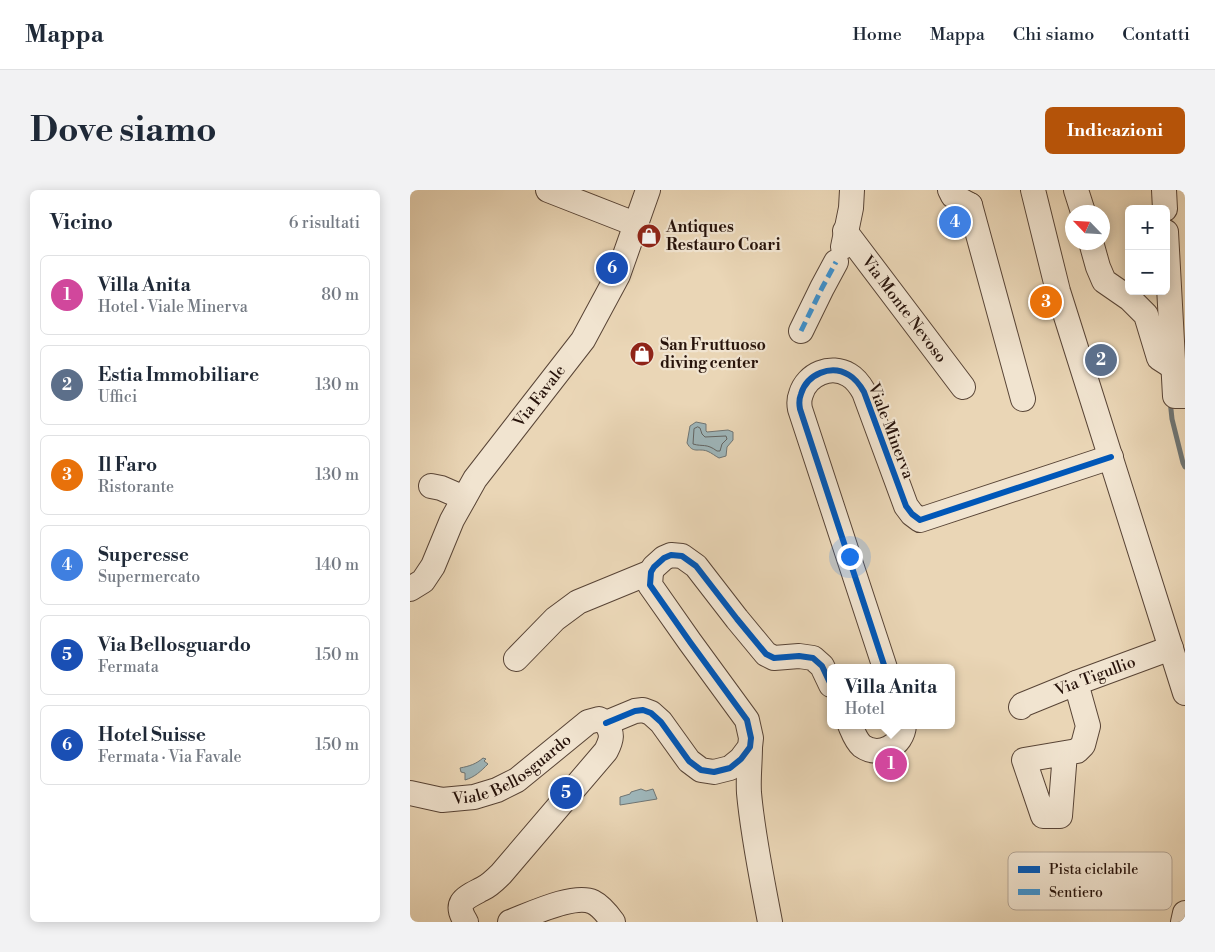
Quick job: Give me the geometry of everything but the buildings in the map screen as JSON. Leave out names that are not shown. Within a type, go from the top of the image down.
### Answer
[{"type":"street","points":[[548,190],[635,224]]},
{"type":"street","name":"Via Favale","points":[[410,589],[423,581],[433,566],[452,520],[475,479],[582,340],[618,275],[648,190]]},
{"type":"street","points":[[801,331],[841,248],[851,208],[852,190]]},
{"type":"street","points":[[950,190],[953,196],[973,198],[1023,399]]},
{"type":"street","points":[[1033,190],[1058,291],[1185,693]]},
{"type":"street","points":[[1076,190],[1081,205]]},
{"type":"street","points":[[1164,190],[1165,205]]},
{"type":"street","name":"Via Monte Nevoso","points":[[841,248],[963,388]]},
{"type":"street","points":[[1093,250],[1104,281],[1130,299],[1146,315],[1159,358],[1173,367]]},
{"type":"street","points":[[1167,250],[1175,396],[1185,396]]},
{"type":"street","name":"Viale Minerva","points":[[884,664],[800,410],[801,392],[811,378],[826,371],[834,370],[843,372],[857,381],[864,392],[906,506],[920,520],[1111,457]]},
{"type":"street","points":[[431,486],[441,488],[464,498]]},
{"type":"street","points":[[770,922],[752,821],[749,790],[751,738],[747,720],[650,584],[651,572],[654,567],[664,558],[671,555],[682,556],[696,566],[766,654],[774,658],[799,656],[813,658],[822,666],[827,677]]},
{"type":"street","points":[[516,658],[555,619],[578,602],[651,572]]},
{"type":"street","name":"Via Tigullio","points":[[1021,707],[1076,683],[1171,648]]},
{"type":"street","points":[[1065,753],[1077,751],[1082,745],[1088,726],[1076,683]]},
{"type":"street","points":[[466,922],[460,908],[464,900],[469,895],[483,889],[501,874],[606,751],[611,742],[611,731],[606,723],[635,711],[643,710],[651,713],[661,722],[689,761],[701,770],[714,772],[730,768],[741,759],[750,747]]},
{"type":"street","name":"Viale Bellosguardo","points":[[410,793],[442,800],[474,797],[497,790],[517,780],[588,722],[599,720],[606,723]]},
{"type":"street","points":[[852,729],[858,742],[863,747],[877,751],[892,747],[901,736],[903,729]]},
{"type":"street","points":[[510,922],[563,902],[581,900],[594,903],[613,922]]},
{"type":"street","points":[[1183,922],[1185,913]]},
{"type":"water","points":[[696,422],[706,424],[707,432],[728,430],[733,432],[733,440],[727,447],[726,456],[719,458],[707,451],[694,450],[689,446],[687,443],[690,426]]},
{"type":"water","points":[[483,758],[486,759],[484,761],[488,764],[475,775],[465,780],[465,773],[461,772],[460,768],[478,762]]},
{"type":"water","points":[[641,789],[646,791],[653,789],[657,799],[620,805],[620,797]]},
{"type":"waterway","points":[[1170,400],[1172,419],[1185,467]]},
{"type":"marked path","points":[[801,331],[836,262]]},
{"type":"cycle path","points":[[884,664],[800,409],[800,396],[804,387],[814,376],[827,371],[835,371],[849,375],[858,382],[864,392],[906,506],[920,520],[1111,457]]},
{"type":"cycle path","points":[[606,723],[635,711],[643,710],[651,713],[661,722],[689,761],[701,770],[714,772],[730,768],[741,759],[750,747],[751,738],[747,720],[650,585],[651,572],[654,567],[664,558],[671,555],[682,556],[696,566],[766,654],[774,658],[799,656],[813,658],[822,666],[827,677]]},
{"type":"place","name":"Superesse","points":[[955,222]]},
{"type":"place","name":"Antiques Restauro Coari","points":[[649,236]]},
{"type":"place","name":"Hotel Suisse","points":[[612,268]]},
{"type":"place","name":"Il Faro","points":[[1046,302]]},
{"type":"place","name":"San Fruttuoso diving center","points":[[642,354]]},
{"type":"place","name":"Estia Immobiliare","points":[[1101,360]]},
{"type":"place","name":"Villa Anita","points":[[891,764]]},
{"type":"place","name":"Via Bellosguardo","points":[[566,793]]}]
